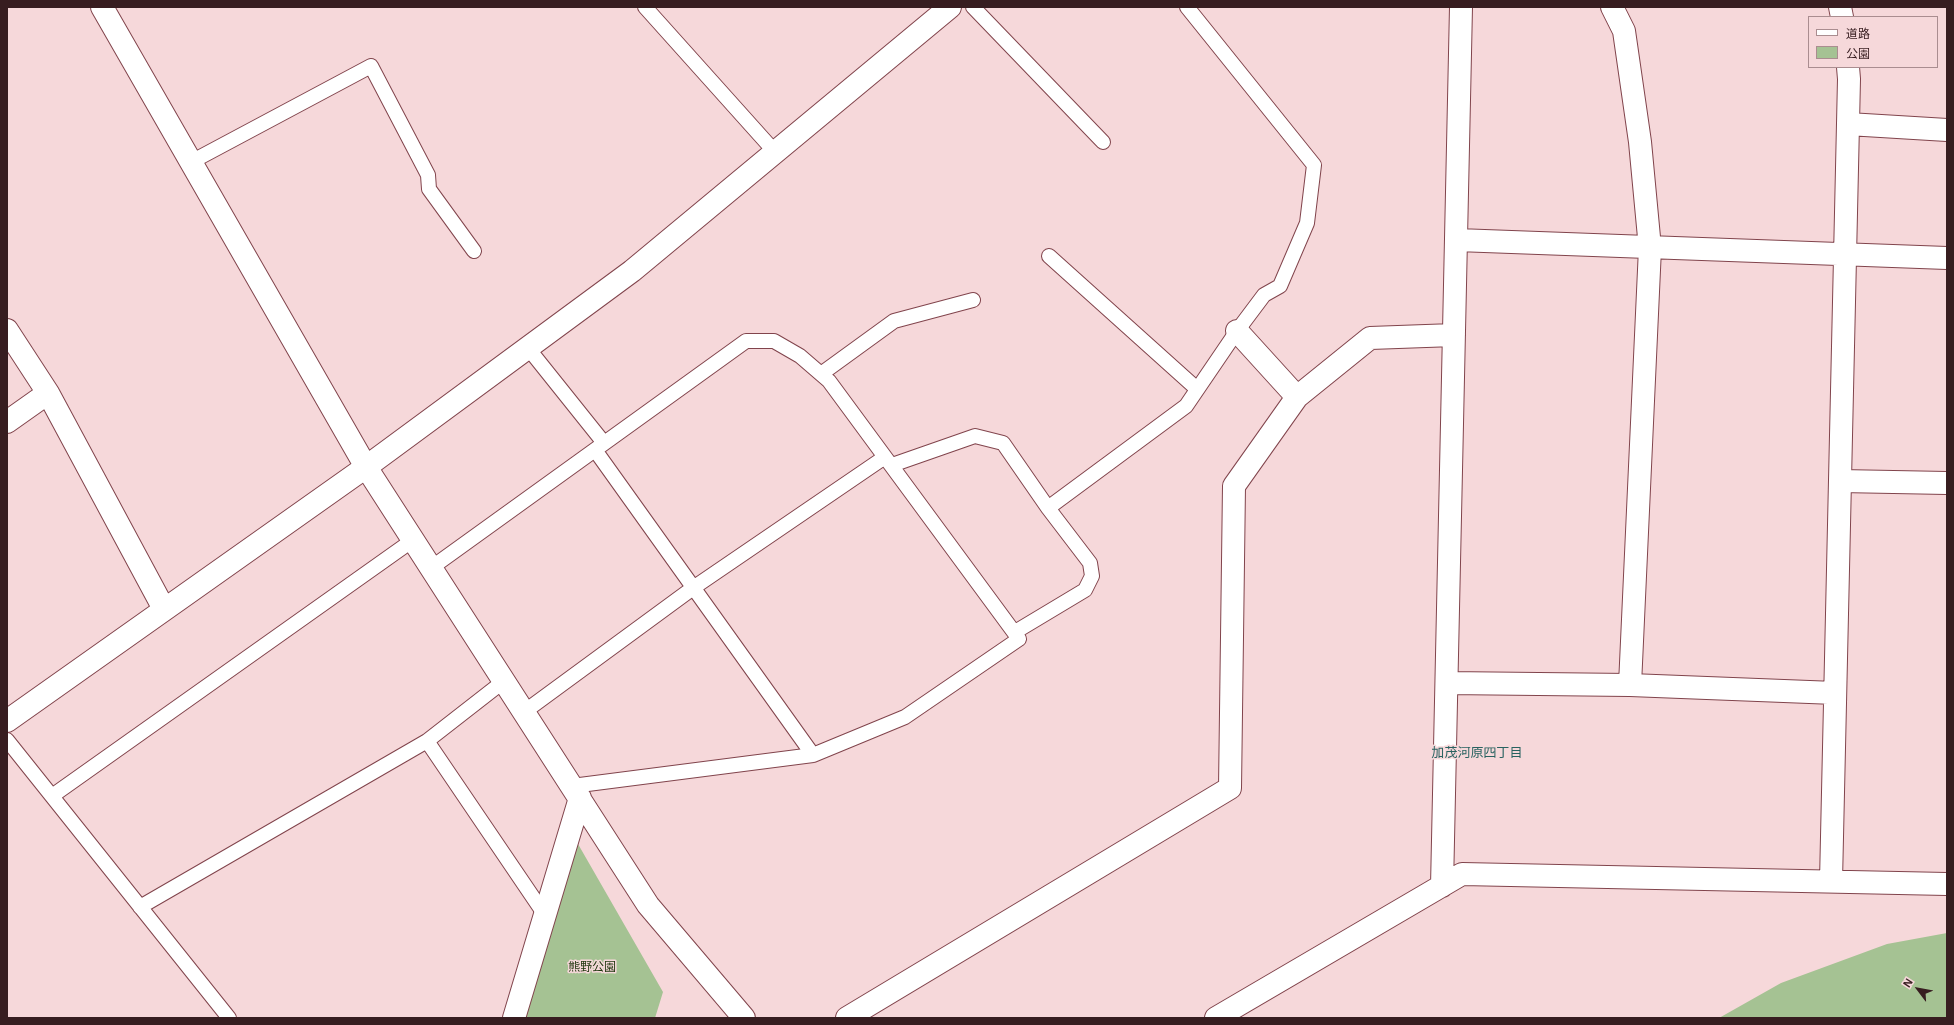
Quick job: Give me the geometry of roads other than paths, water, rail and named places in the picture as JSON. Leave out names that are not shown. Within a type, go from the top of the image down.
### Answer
[{"type":"street","points":[[102,7],[366,467],[648,905],[744,1018]]},
{"type":"street","points":[[7,721],[366,467],[632,271],[950,7]]},
{"type":"street","points":[[1442,886],[1461,7]]},
{"type":"street","points":[[1612,7],[1624,31],[1640,142],[1650,248],[1630,685]]},
{"type":"street","points":[[1831,882],[1848,68]]},
{"type":"street","points":[[1848,124],[1947,130]]},
{"type":"street","points":[[1456,240],[1947,258]]},
{"type":"street","points":[[7,330],[48,393],[164,610]]},
{"type":"street","points":[[1237,330],[1297,397]]},
{"type":"street","points":[[847,1018],[1230,788],[1234,486],[1297,397],[1370,338],[1454,335]]},
{"type":"street","points":[[7,422],[48,393]]},
{"type":"street","points":[[1840,481],[1947,483]]},
{"type":"street","points":[[1447,683],[1630,685],[1835,694]]},
{"type":"street","points":[[514,1018],[545,915],[576,792]]},
{"type":"street","points":[[1216,1018],[1462,874],[1947,884]]},
{"type":"lane","points":[[645,7],[775,152]]},
{"type":"lane","points":[[973,7],[1104,142]]},
{"type":"lane","points":[[1048,508],[1186,406],[1237,330],[1264,295],[1280,286],[1307,223],[1314,164],[1187,7]]},
{"type":"lane","points":[[191,162],[371,66],[428,175],[429,188],[474,251]]},
{"type":"lane","points":[[1049,256],[1197,389]]},
{"type":"lane","points":[[821,374],[894,321],[973,300]]},
{"type":"lane","points":[[431,568],[746,341],[774,341],[800,356],[829,381],[1019,639],[906,717],[813,755],[576,792]]},
{"type":"lane","points":[[528,348],[599,446],[693,588],[813,755]]},
{"type":"lane","points":[[524,712],[693,588],[889,461],[975,436],[1003,443],[1048,508],[1090,563],[1092,576],[1085,590],[1015,632]]},
{"type":"lane","points":[[52,796],[413,540]]},
{"type":"lane","points":[[140,907],[427,741],[504,681]]},
{"type":"lane","points":[[7,740],[229,1018]]},
{"type":"lane","points":[[427,741],[545,915]]},
{"type":"district","name":"加茂河原四丁目","points":[[1477,753]]},
{"type":"park label","name":"熊野公園","points":[[592,968]]}]
